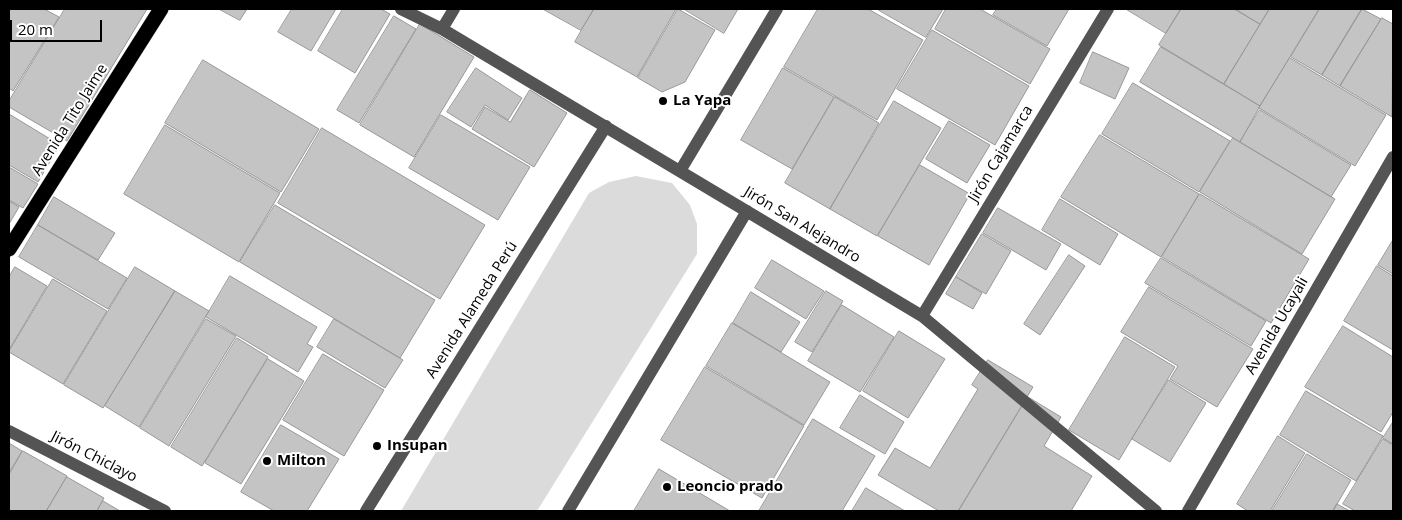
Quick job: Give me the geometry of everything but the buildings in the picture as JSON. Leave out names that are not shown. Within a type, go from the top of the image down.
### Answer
[{"type":"highway","name":"Avenida Tito Jaime","points":[[9,249],[161,9]]},
{"type":"street","name":"Jirón San Alejandro","points":[[401,9],[442,28],[922,316],[1156,511]]},
{"type":"street","points":[[442,28],[454,9]]},
{"type":"street","points":[[680,171],[777,9]]},
{"type":"street","name":"Jirón Cajamarca","points":[[922,316],[1108,9]]},
{"type":"street","name":"Avenida Alameda Perú","points":[[366,511],[606,126]]},
{"type":"street","name":"Avenida Ucayali","points":[[1188,511],[1393,156]]},
{"type":"street","points":[[568,511],[747,211]]},
{"type":"street","name":"Jirón Chiclayo","points":[[9,431],[165,511]]},
{"type":"shaded area","points":[[636,176],[672,183],[690,205],[697,224],[697,254],[537,511],[401,511],[589,193],[609,182]]},
{"type":"place","name":"La Yapa","points":[[663,101]]},
{"type":"place","name":"Insupan","points":[[377,446]]},
{"type":"place","name":"Milton","points":[[267,461]]},
{"type":"place","name":"Leoncio prado","points":[[667,487]]}]
